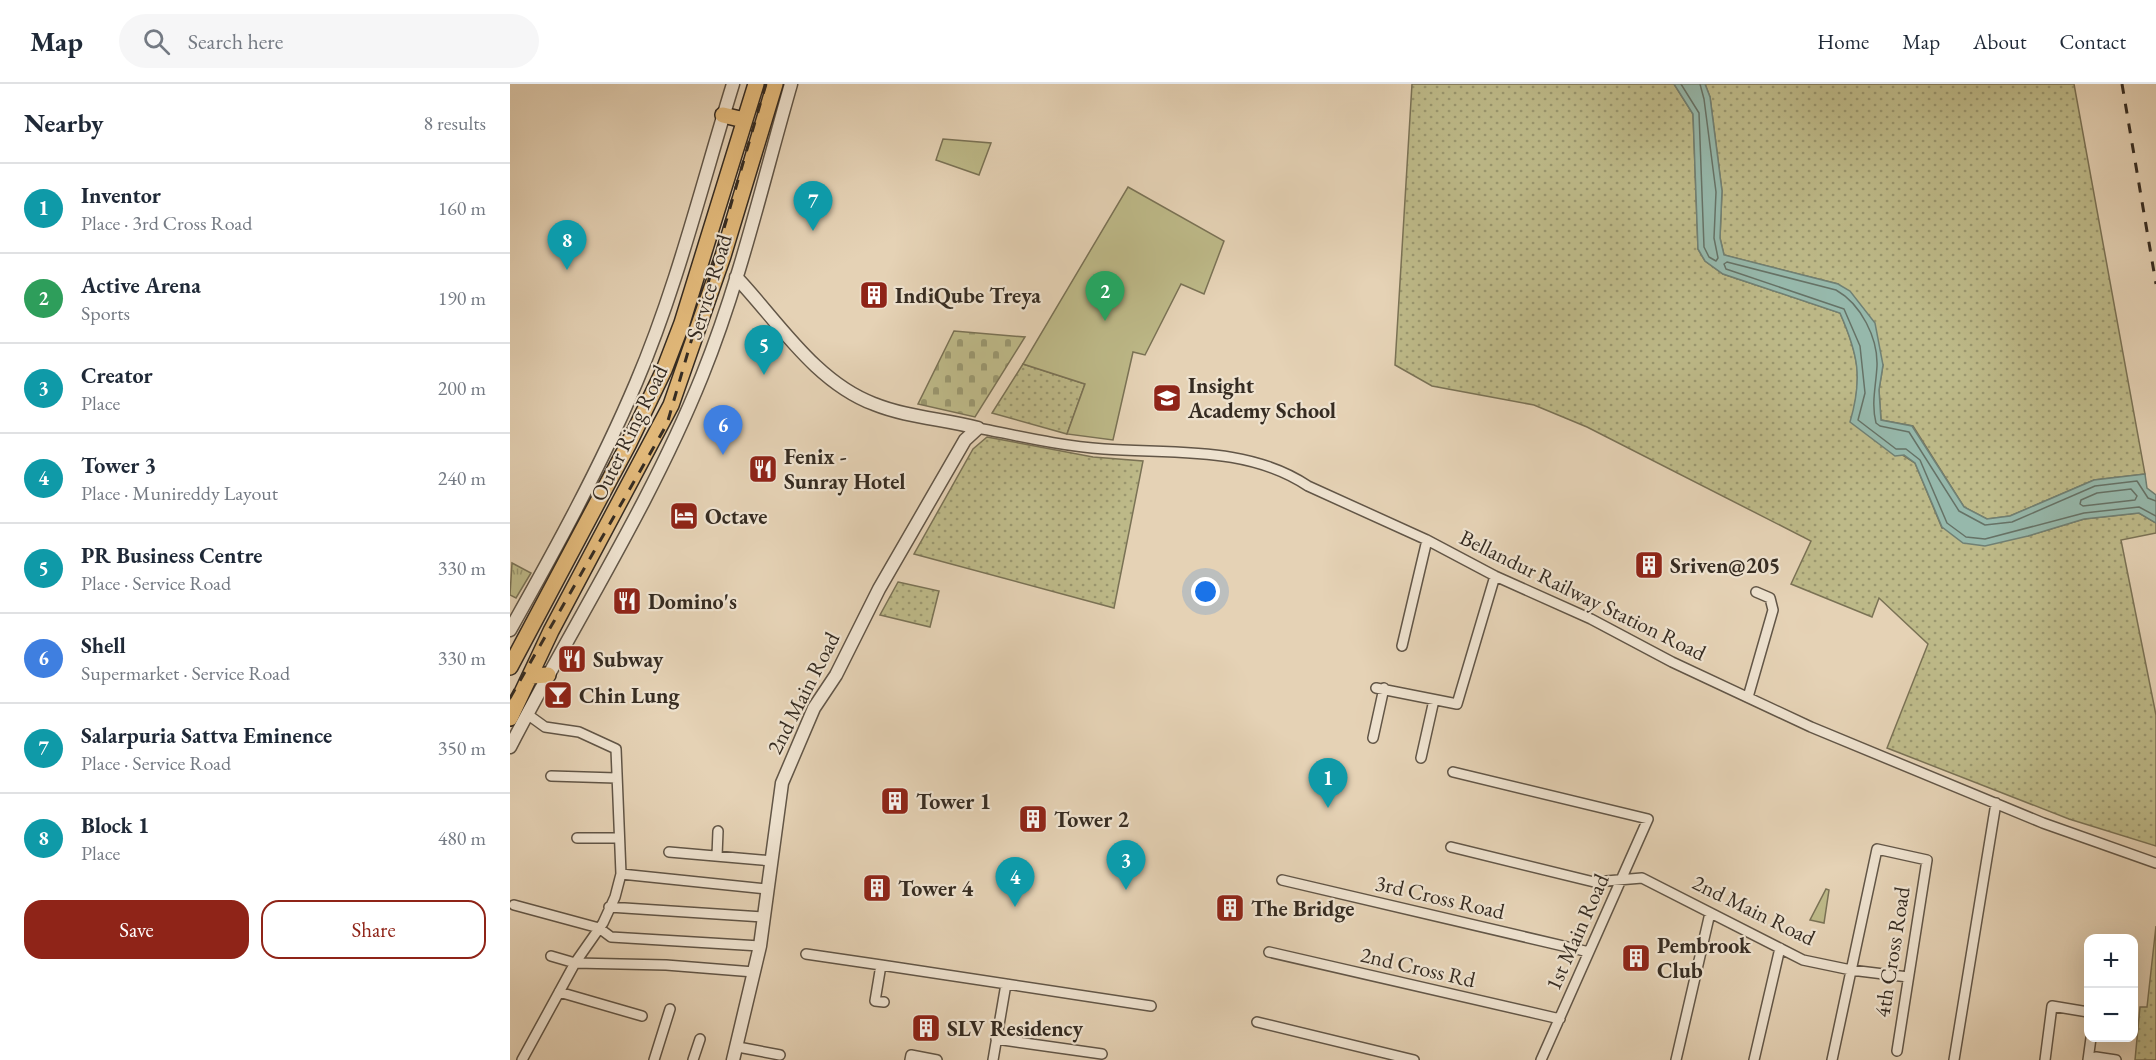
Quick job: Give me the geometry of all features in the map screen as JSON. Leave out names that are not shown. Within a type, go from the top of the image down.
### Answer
[{"type":"highway","name":"Outer Ring Road","points":[[510,667],[633,436],[664,370],[686,312],[756,84]]},
{"type":"highway","name":"Outer Ring Road","points":[[510,718],[551,631],[661,427],[675,395],[723,256],[775,84]]},
{"type":"highway","points":[[723,115],[744,120]]},
{"type":"highway","points":[[531,676],[548,675]]},
{"type":"street","name":"Service Road","points":[[510,630],[586,491],[636,382],[669,293],[733,84]]},
{"type":"street","name":"Service Road","points":[[510,747],[652,485],[702,376],[736,277],[791,84]]},
{"type":"street","points":[[736,277],[799,348],[836,383],[873,404],[978,428]]},
{"type":"street","name":"2nd Main Road","points":[[733,1060],[738,1047],[760,946],[782,783],[814,708],[836,675],[879,589],[965,440],[978,428]]},
{"type":"street","name":"Bellandur Railway Station Road","points":[[978,428],[1072,446],[1246,458],[1292,475],[1308,486],[1427,540],[1495,576],[1591,619],[1748,697],[1859,748],[2043,823],[2156,863]]},
{"type":"street","points":[[1402,646],[1427,540]]},
{"type":"street","points":[[1373,738],[1380,688],[1456,704],[1495,576]]},
{"type":"street","points":[[1748,697],[1773,610],[1770,598],[1756,592]]},
{"type":"street","points":[[1421,758],[1434,700]]},
{"type":"street","points":[[522,1060],[575,963],[599,928],[615,897],[621,874],[615,778],[616,748],[579,732],[545,727],[527,714]]},
{"type":"street","name":"1st Main Road","points":[[1452,772],[1648,819],[1541,1060]]},
{"type":"street","points":[[551,776],[615,778]]},
{"type":"street","points":[[1954,1060],[1996,803]]},
{"type":"street","points":[[717,856],[718,831]]},
{"type":"street","points":[[577,838],[619,838]]},
{"type":"street","points":[[1451,847],[1594,882],[1621,879]]},
{"type":"street","name":"4th Cross Road","points":[[1851,970],[1877,849],[1927,860],[1897,1051]]},
{"type":"street","points":[[669,852],[772,861]]},
{"type":"street","points":[[621,874],[767,889]]},
{"type":"street","name":"2nd Main Road","points":[[1621,879],[1641,878],[1803,960],[1851,970],[1908,977]]},
{"type":"street","name":"3rd Cross Road","points":[[1282,880],[1589,952]]},
{"type":"street","points":[[514,905],[599,928],[611,937],[760,946]]},
{"type":"street","points":[[609,907],[763,917]]},
{"type":"street","points":[[1676,1060],[1710,913]]},
{"type":"street","points":[[1754,1060],[1780,948]]},
{"type":"street","name":"2nd Cross Rd","points":[[1269,952],[1560,1019]]},
{"type":"street","points":[[806,954],[1151,1006]]},
{"type":"street","points":[[551,956],[575,963],[666,965],[754,972]]},
{"type":"street","points":[[880,965],[875,1000],[884,1002]]},
{"type":"street","points":[[1832,1060],[1851,970]]},
{"type":"street","points":[[993,1060],[1006,984]]},
{"type":"street","points":[[560,992],[642,1016]]},
{"type":"street","points":[[2045,1060],[2052,1006],[2084,1011]]},
{"type":"street","points":[[654,1060],[670,1009]]},
{"type":"street","points":[[1257,1022],[1414,1060]]},
{"type":"street","points":[[693,1060],[700,1039]]},
{"type":"street","points":[[996,1039],[1102,1054]]},
{"type":"street","points":[[2088,1060],[2090,1042]]},
{"type":"street","points":[[738,1047],[780,1055]]},
{"type":"street","points":[[910,1060],[911,1055],[937,1060]]},
{"type":"street","points":[[2095,1060],[2096,1057],[2116,1060]]},
{"type":"green space","points":[[1412,84],[1674,84],[1693,114],[1698,249],[1705,261],[1723,274],[1840,313],[1851,341],[1857,366],[1857,392],[1851,422],[1915,463],[1942,528],[2028,536],[2084,519],[2139,513],[2156,523],[2156,533],[2121,540],[2156,715],[2156,846],[2069,819],[1887,748],[1928,644],[1879,598],[1872,617],[1791,584],[1811,541],[1587,427],[1534,405],[1432,386],[1395,365]]},
{"type":"green space","points":[[1705,84],[2074,84],[2145,474],[2094,480],[2010,516],[1987,519],[1964,507],[1913,426],[1881,420],[1879,390],[1883,365],[1838,284],[1724,255],[1720,238],[1722,191],[1710,97]]},
{"type":"green space","points":[[943,139],[991,143],[979,175],[936,160]]},
{"type":"green space","points":[[1128,187],[1224,241],[1204,294],[1181,284],[1145,355],[1133,352],[1113,440],[1067,434],[1085,384],[1023,364]]},
{"type":"green space","points":[[954,331],[1025,337],[975,417],[918,404]]},
{"type":"green space","points":[[1023,364],[1085,384],[1067,434],[992,413]]},
{"type":"green space","points":[[987,437],[1093,457],[1143,461],[1114,608],[914,554],[973,449]]},
{"type":"green space","points":[[512,563],[531,573],[516,598],[510,595]]},
{"type":"green space","points":[[898,582],[939,591],[930,627],[880,615]]},
{"type":"green space","points":[[1826,889],[1829,890],[1824,923],[1810,920]]},
{"type":"green space","points":[[2156,926],[2156,1060],[2135,1060],[2140,1007],[2147,1007]]},
{"type":"water","points":[[1674,84],[1705,84],[1710,97],[1722,191],[1720,238],[1724,255],[1838,284],[1850,291],[1875,323],[1883,365],[1879,390],[1881,420],[1912,426],[1964,507],[1987,519],[2010,516],[2094,480],[2145,474],[2147,488],[2156,495],[2156,523],[2139,513],[2084,519],[1985,546],[1963,543],[1942,527],[1915,463],[1904,455],[1895,456],[1850,422],[1856,392],[1857,366],[1851,341],[1840,313],[1723,274],[1705,261],[1698,249],[1693,114]]},
{"type":"railway","points":[[510,698],[667,424],[766,84]]},
{"type":"railway","points":[[2122,84],[2156,284]]},
{"type":"place","name":"Salarpuria Sattva Eminence","points":[[813,231]]},
{"type":"place","name":"Block 1","points":[[567,270]]},
{"type":"place","name":"IndiQube Treya","points":[[874,295]]},
{"type":"place","name":"Active Arena","points":[[1105,321]]},
{"type":"place","name":"PR Business Centre","points":[[764,375]]},
{"type":"place","name":"Insight Academy School","points":[[1167,398]]},
{"type":"place","name":"Shell","points":[[723,455]]},
{"type":"place","name":"Fenix - Sunray Hotel","points":[[763,469]]},
{"type":"place","name":"Octave","points":[[684,516]]},
{"type":"place","name":"Sriven@205","points":[[1649,565]]},
{"type":"place","name":"Domino's","points":[[627,601]]},
{"type":"place","name":"Subway","points":[[572,659]]},
{"type":"place","name":"Chin Lung","points":[[558,695]]},
{"type":"place","name":"Tower 1","points":[[895,801]]},
{"type":"place","name":"Inventor","points":[[1328,808]]},
{"type":"place","name":"Tower 2","points":[[1033,819]]},
{"type":"place","name":"Tower 4","points":[[877,888]]},
{"type":"place","name":"Creator","points":[[1126,890]]},
{"type":"place","name":"Tower 3","points":[[1015,907]]},
{"type":"place","name":"The Bridge","points":[[1230,908]]},
{"type":"place","name":"Pembrook Club","points":[[1636,958]]},
{"type":"place","name":"SLV Residency","points":[[926,1028]]}]
